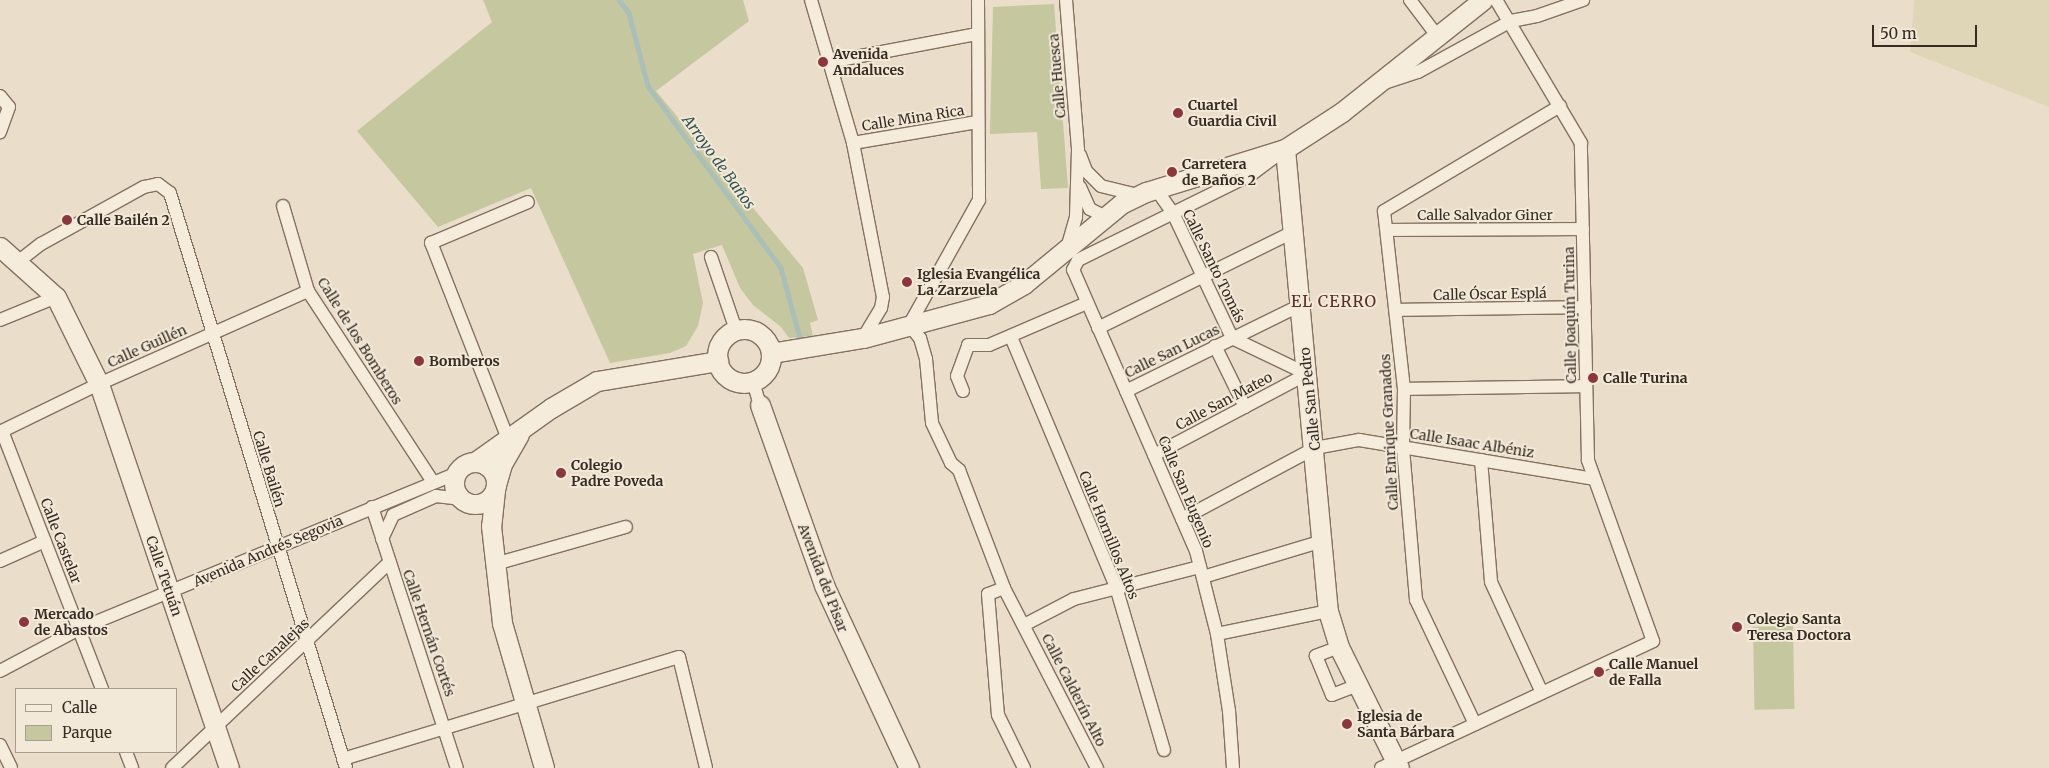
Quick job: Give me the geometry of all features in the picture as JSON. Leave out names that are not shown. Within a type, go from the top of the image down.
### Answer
[{"type":"main road","points":[[771,353],[863,338],[990,304],[1024,284],[1059,258],[1108,216],[1148,192],[1286,149],[1374,87],[1483,0]]},
{"type":"main road","name":"Calle San Pedro","points":[[1286,149],[1315,448],[1328,611],[1339,647],[1358,685],[1392,766]]},
{"type":"main road","name":"Calle Tetuán","points":[[0,247],[19,261],[56,297],[99,384],[229,768]]},
{"type":"main road","points":[[736,330],[757,332],[767,341],[771,353],[768,369],[753,382],[729,378],[718,361],[722,340],[736,330]]},
{"type":"main road","points":[[491,535],[482,517],[464,501],[454,487],[457,473],[465,465],[475,462],[598,381],[718,361]]},
{"type":"main road","name":"Avenida del Pisar","points":[[760,405],[824,585],[909,768]]},
{"type":"main road","points":[[515,434],[496,487],[491,535],[502,622],[544,768]]},
{"type":"main road","points":[[475,462],[491,469],[496,487]]},
{"type":"main road","points":[[464,501],[482,503],[496,487]]},
{"type":"street","points":[[811,0],[853,142],[883,297],[881,308],[863,338]]},
{"type":"street","points":[[910,325],[979,200],[977,122],[978,0]]},
{"type":"street","name":"Calle Huesca","points":[[1059,258],[1073,233],[1078,150],[1066,0]]},
{"type":"street","points":[[1410,0],[1438,37]]},
{"type":"street","name":"Calle Joaquín Turina","points":[[1496,0],[1511,22],[1581,142],[1588,460],[1653,641],[1542,693]]},
{"type":"street","points":[[1374,87],[1418,72],[1511,22],[1537,16],[1583,0]]},
{"type":"street","points":[[829,62],[977,34]]},
{"type":"street","points":[[0,96],[9,107],[0,132]]},
{"type":"street","name":"Calle Enrique Granados","points":[[1475,724],[1416,600],[1403,447],[1404,389],[1384,211],[1560,106]]},
{"type":"street","name":"Calle Mina Rica","points":[[853,142],[977,122]]},
{"type":"street","points":[[1173,213],[1252,174],[1286,149]]},
{"type":"street","name":"Calle Huesca","points":[[1078,150],[1086,171],[1104,187],[1148,192]]},
{"type":"street","name":"Calle Huesca","points":[[1077,172],[1088,207],[1097,215],[1108,216]]},
{"type":"street","name":"Calle Bailén","points":[[19,261],[42,244],[144,187],[158,184],[170,193],[211,333],[345,764]]},
{"type":"street","points":[[1104,187],[1108,216]]},
{"type":"street","name":"Calle Santo Tomás","points":[[1148,192],[1173,213],[1232,338],[1307,374]]},
{"type":"street","points":[[515,434],[431,243],[528,202]]},
{"type":"street","name":"Calle de los Bomberos","points":[[283,206],[308,291],[434,482]]},
{"type":"street","name":"Calle San Eugenio","points":[[1173,213],[1078,260],[1073,270],[1182,519],[1201,572],[1217,634],[1229,711],[1233,768]]},
{"type":"street","name":"Calle Salvador Giner","points":[[1386,230],[1583,230]]},
{"type":"street","points":[[1098,328],[1293,232]]},
{"type":"street","points":[[712,257],[736,330]]},
{"type":"street","name":"Calle Guillén","points":[[1,432],[99,384],[308,291]]},
{"type":"street","points":[[0,320],[56,297]]},
{"type":"street","points":[[963,391],[957,376],[968,345],[989,345],[1087,303]]},
{"type":"street","name":"Calle San Lucas","points":[[1126,391],[1301,305]]},
{"type":"street","name":"Calle Óscar Esplá","points":[[1396,310],[1585,307]]},
{"type":"street","name":"Calle Calderín Alto","points":[[910,325],[920,338],[926,359],[932,424],[951,463],[959,470],[977,525],[1004,588],[1097,768]]},
{"type":"street","name":"Calle Hornillos Altos","points":[[1011,337],[1116,587],[1164,750]]},
{"type":"street","points":[[1215,346],[1245,407]]},
{"type":"street","name":"Calle San Mateo","points":[[1154,455],[1307,374]]},
{"type":"street","name":"Avenida del Pisar","points":[[753,382],[760,405]]},
{"type":"street","points":[[1404,389],[1586,386]]},
{"type":"street","name":"Calle Castelar","points":[[1,432],[102,688]]},
{"type":"street","name":"Calle Isaac Albéniz","points":[[1182,519],[1315,448],[1359,440],[1594,479]]},
{"type":"street","points":[[1392,766],[1542,693],[1491,582],[1481,460]]},
{"type":"street","name":"Avenida Andrés Segovia","points":[[0,671],[79,629],[457,473]]},
{"type":"street","points":[[382,538],[393,515],[436,496],[464,501]]},
{"type":"street","name":"Calle Hernán Cortés","points":[[372,507],[457,768]]},
{"type":"street","points":[[495,564],[626,527]]},
{"type":"street","points":[[1024,624],[1074,599],[1116,587],[1201,572],[1322,541]]},
{"type":"street","points":[[0,561],[45,542]]},
{"type":"street","name":"Calle Canalejas","points":[[172,768],[389,563]]},
{"type":"street","points":[[1004,588],[988,594],[998,715],[1024,768]]},
{"type":"street","points":[[1217,634],[1328,611]]},
{"type":"street","points":[[1339,647],[1316,656],[1332,695],[1358,685]]},
{"type":"street","points":[[345,764],[445,727],[679,657],[706,768]]},
{"type":"street","points":[[0,746],[11,768]]},
{"type":"street","points":[[126,753],[132,768]]},
{"type":"shaded area","points":[[1914,0],[2049,0],[2049,107],[1910,52]]},
{"type":"green space","points":[[483,0],[743,0],[749,21],[656,91],[803,268],[818,320],[810,323],[813,336],[789,338],[781,327],[753,305],[740,288],[722,245],[693,254],[703,303],[698,326],[686,346],[670,353],[610,363],[531,188],[438,227],[357,131],[492,22]]},
{"type":"green space","points":[[1054,4],[1068,188],[1041,189],[1037,132],[990,134],[993,7]]},
{"type":"green space","points":[[1793,626],[1794,709],[1754,710],[1753,627]]},
{"type":"waterway","name":"Arroyo de Baños","points":[[619,0],[629,13],[648,86],[781,268],[800,338]]},
{"type":"place","name":"Avenida Andaluces","points":[[823,62]]},
{"type":"place","name":"Cuartel Guardia Civil","points":[[1178,113]]},
{"type":"place","name":"Carretera de Baños 2","points":[[1172,172]]},
{"type":"place","name":"Calle Bailén 2","points":[[67,220]]},
{"type":"place","name":"Iglesia Evangélica La Zarzuela","points":[[907,282]]},
{"type":"place","name":"Bomberos","points":[[419,361]]},
{"type":"place","name":"Calle Turina","points":[[1593,378]]},
{"type":"place","name":"Colegio Padre Poveda","points":[[561,473]]},
{"type":"place","name":"Mercado de Abastos","points":[[24,622]]},
{"type":"place","name":"Colegio Santa Teresa Doctora","points":[[1737,627]]},
{"type":"place","name":"Calle Manuel de Falla","points":[[1599,672]]},
{"type":"place","name":"Iglesia de Santa Bárbara","points":[[1347,724]]},
{"type":"district","name":"EL CERRO","points":[[1334,301]]}]
